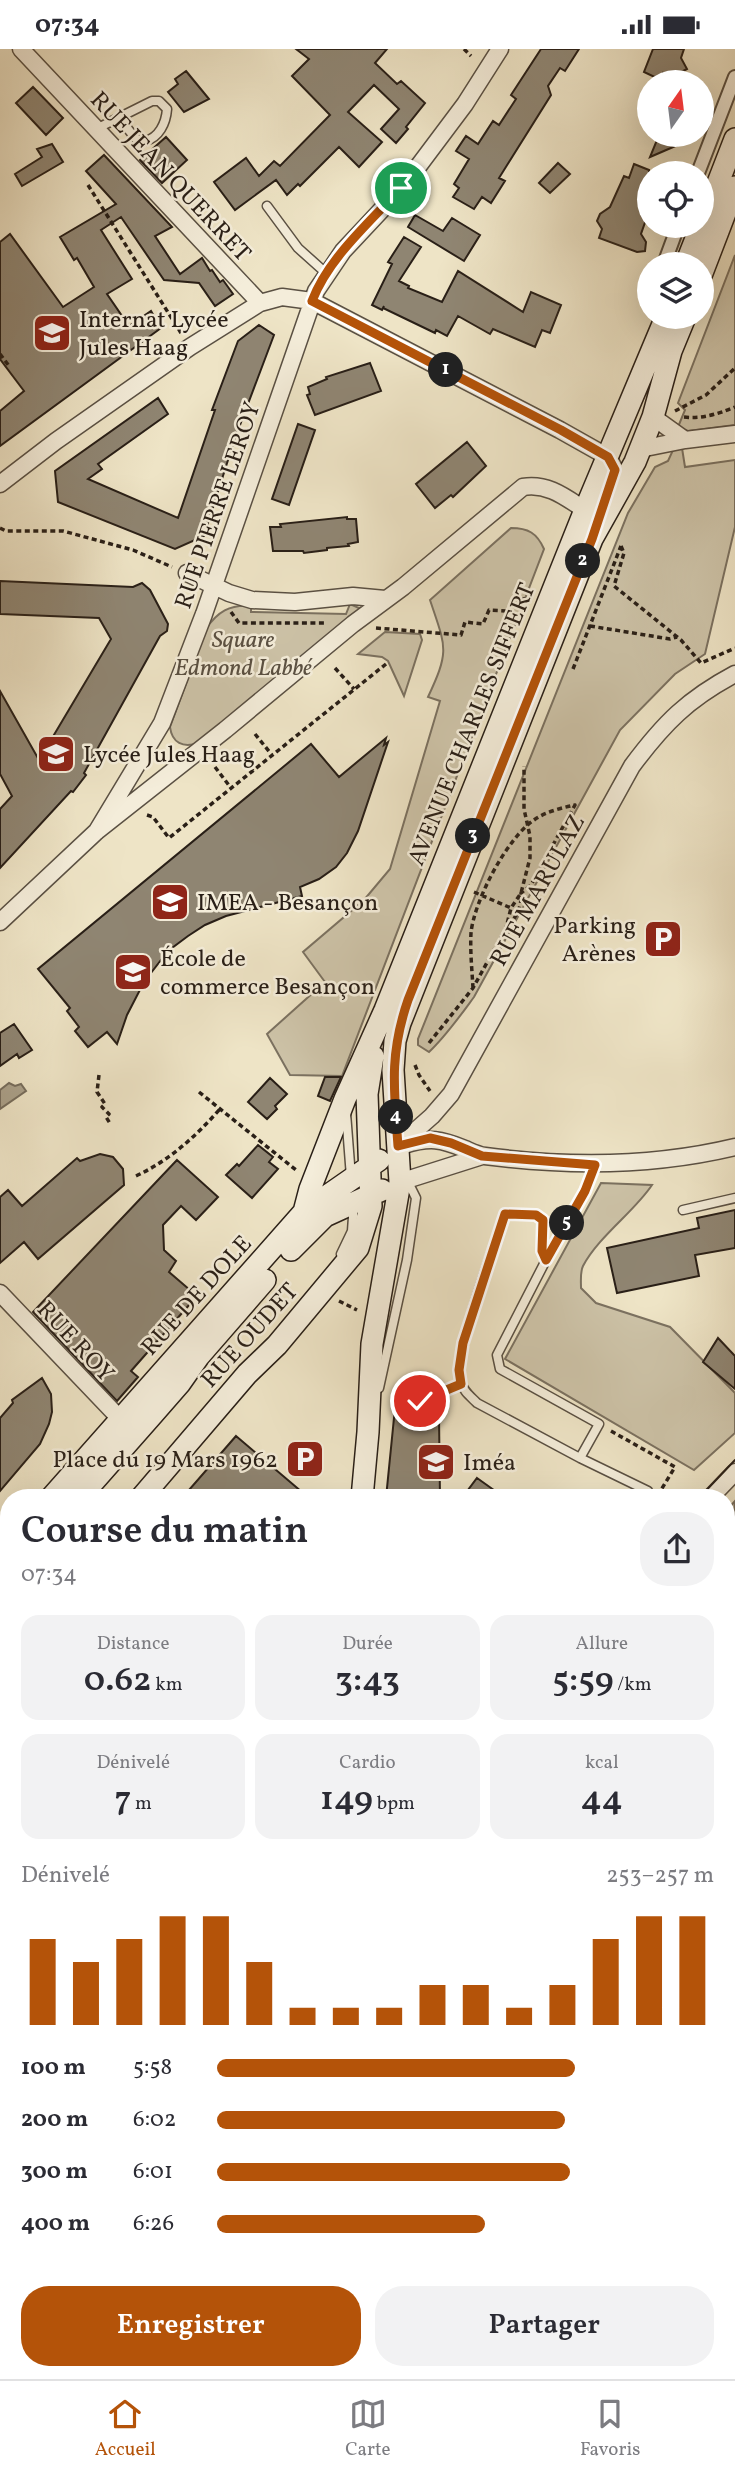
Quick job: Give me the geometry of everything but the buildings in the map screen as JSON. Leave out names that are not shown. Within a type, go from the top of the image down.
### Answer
[{"type":"main road","points":[[714,192],[735,139]]},
{"type":"main road","points":[[710,252],[735,187]]},
{"type":"main road","name":"AVENUE CHARLES SIFFERT","points":[[304,1212],[310,1189],[345,1099],[385,1010],[585,510],[661,329]]},
{"type":"main road","name":"AVENUE CHARLES SIFFERT","points":[[363,1489],[369,1432],[372,1344],[400,1182],[393,1070],[395,1041],[592,539],[640,449],[653,417],[671,351],[680,329]]},
{"type":"main road","name":"AVENUE CHARLES SIFFERT","points":[[363,1198],[370,1166],[367,1094],[385,1010]]},
{"type":"main road","name":"RUE DE DOLE","points":[[85,1489],[128,1427],[304,1212],[398,1146]]},
{"type":"main road","name":"RUE DE DOLE","points":[[61,1489],[180,1383],[198,1356],[310,1228],[325,1216],[400,1182]]},
{"type":"main road","name":"RUE OUDET","points":[[149,1489],[247,1374],[277,1345],[352,1258],[367,1226],[363,1198]]},
{"type":"street","name":"RUE JEAN QUERRET","points":[[21,49],[260,303]]},
{"type":"street","name":"RUE PIERRE LEROY","points":[[97,831],[162,723],[214,584],[312,301],[343,251],[401,188],[465,104],[500,49]]},
{"type":"street","points":[[703,161],[735,77]]},
{"type":"street","points":[[0,484],[56,441],[190,347],[260,303],[282,297],[312,301],[608,457]]},
{"type":"street","points":[[653,417],[685,440]]},
{"type":"street","points":[[640,449],[735,434]]},
{"type":"street","name":"AVENUE CHARLES SIFFERT","points":[[592,539],[615,470],[608,457]]},
{"type":"street","points":[[0,922],[97,831],[353,624],[403,587],[523,487],[546,487],[585,510]]},
{"type":"street","points":[[187,573],[229,593],[252,600],[295,602],[354,596],[385,599]]},
{"type":"street","name":"RUE MARULAZ","points":[[398,1146],[432,1116],[451,1094],[632,766],[681,708],[703,691],[735,674]]},
{"type":"street","points":[[398,1146],[430,1138],[451,1143],[482,1156],[595,1165],[670,1161],[735,1147]]},
{"type":"street","points":[[400,1182],[482,1156]]},
{"type":"street","name":"RUE ROY","points":[[0,1293],[128,1427]]},
{"type":"street","points":[[719,1489],[735,1472]]},
{"type":"lane","points":[[96,129],[152,101],[159,101],[167,109],[166,118],[157,135],[145,141],[136,139],[119,118]]},
{"type":"lane","points":[[267,206],[298,247],[327,274]]},
{"type":"lane","points":[[345,1099],[351,1179],[363,1198]]},
{"type":"lane","points":[[580,1458],[599,1423],[500,1369],[497,1355],[585,1191],[595,1165]]},
{"type":"lane","points":[[683,1210],[735,1198]]},
{"type":"lane","points":[[546,1260],[542,1251],[543,1220],[536,1215],[505,1214],[463,1343],[459,1370],[461,1384],[477,1403],[644,1489]]},
{"type":"path","points":[[464,49],[471,56]]},
{"type":"path","points":[[88,185],[190,347]]},
{"type":"path","points":[[0,354],[9,366]]},
{"type":"path","points":[[735,368],[706,395],[668,414],[696,418],[735,407]]},
{"type":"path","points":[[0,528],[6,531],[63,531],[132,550],[187,573]]},
{"type":"path","points":[[573,669],[621,546],[624,553],[614,586],[677,637],[701,663],[735,648]]},
{"type":"path","points":[[513,599],[532,599]]},
{"type":"path","points":[[225,603],[239,623],[353,624],[461,635],[465,622],[484,624],[489,610],[508,611]]},
{"type":"path","points":[[590,626],[670,639],[677,637]]},
{"type":"path","points":[[129,807],[153,817],[169,838],[386,664]]},
{"type":"path","points":[[335,668],[354,689]]},
{"type":"path","points":[[255,734],[272,755]]},
{"type":"path","points":[[236,750],[253,771]]},
{"type":"path","points":[[506,928],[513,921],[522,903],[530,858],[530,836],[524,809],[524,759]]},
{"type":"path","points":[[215,767],[232,788]]},
{"type":"path","points":[[429,1043],[473,988],[506,928],[511,908],[531,885],[575,805],[537,818],[527,825],[501,860],[482,895],[471,930],[473,988]]},
{"type":"path","points":[[471,891],[511,908]]},
{"type":"path","points":[[99,1076],[97,1092],[105,1104],[103,1107],[109,1114],[106,1117],[111,1125]]},
{"type":"path","points":[[199,1092],[304,1177]]},
{"type":"path","points":[[136,1176],[160,1165],[187,1145],[220,1109]]},
{"type":"path","points":[[331,1296],[366,1315]]},
{"type":"path","points":[[420,1401],[461,1384]]},
{"type":"path","points":[[599,1423],[675,1467],[662,1489]]},
{"type":"green space","points":[[735,255],[735,425],[688,431],[678,427],[685,410],[678,403],[706,329],[714,329],[714,310]]},
{"type":"green space","points":[[682,448],[685,467],[735,460],[735,527],[705,654],[675,674],[620,730],[474,997],[429,1052],[418,1045],[418,1039],[628,513],[655,467],[668,461],[673,450]]},
{"type":"green space","points":[[511,528],[531,533],[544,549],[342,1076],[290,1075],[267,1034],[325,982],[303,952],[364,900],[390,869],[440,701],[428,697],[443,658],[440,629],[430,600]]},
{"type":"green space","name":"Square Edmond Labbé","points":[[350,604],[359,608],[356,619],[198,743],[183,744],[173,737],[170,727],[206,629],[220,614],[230,608],[251,606],[251,612],[346,614]]},
{"type":"green space","points":[[385,632],[420,634],[422,640],[404,696],[388,661],[382,657],[358,654]]},
{"type":"green space","points":[[601,1183],[652,1185],[590,1255],[582,1268],[581,1288],[596,1303],[670,1327],[735,1393],[735,1433],[694,1470],[505,1359]]},
{"type":"shaded area","points":[[9,1083],[15,1086],[21,1084],[26,1091],[0,1109],[0,1090]]},
{"type":"tram line","points":[[708,1489],[735,1460]]},
{"type":"place","name":"Internat Lycée Jules Haag","points":[[52,333]]},
{"type":"place","name":"Lycée Jules Haag","points":[[56,754]]},
{"type":"place","name":"IMEA - Besançon","points":[[170,902]]},
{"type":"place","name":"Parking Arènes","points":[[663,939]]},
{"type":"place","name":"École de commerce Besançon","points":[[133,972]]},
{"type":"place","name":"Place du 19 Mars 1962","points":[[305,1459]]},
{"type":"place","name":"Iméa","points":[[436,1462]]},
{"type":"route","points":[[401,188],[343,251],[312,301],[561,430],[608,457],[615,470],[592,539],[408,1000],[395,1041],[393,1070],[398,1146],[430,1138],[451,1143],[482,1156],[595,1165],[585,1191],[546,1260],[542,1251],[545,1223],[541,1217],[505,1214],[463,1343],[459,1370],[461,1384],[420,1401]]}]
